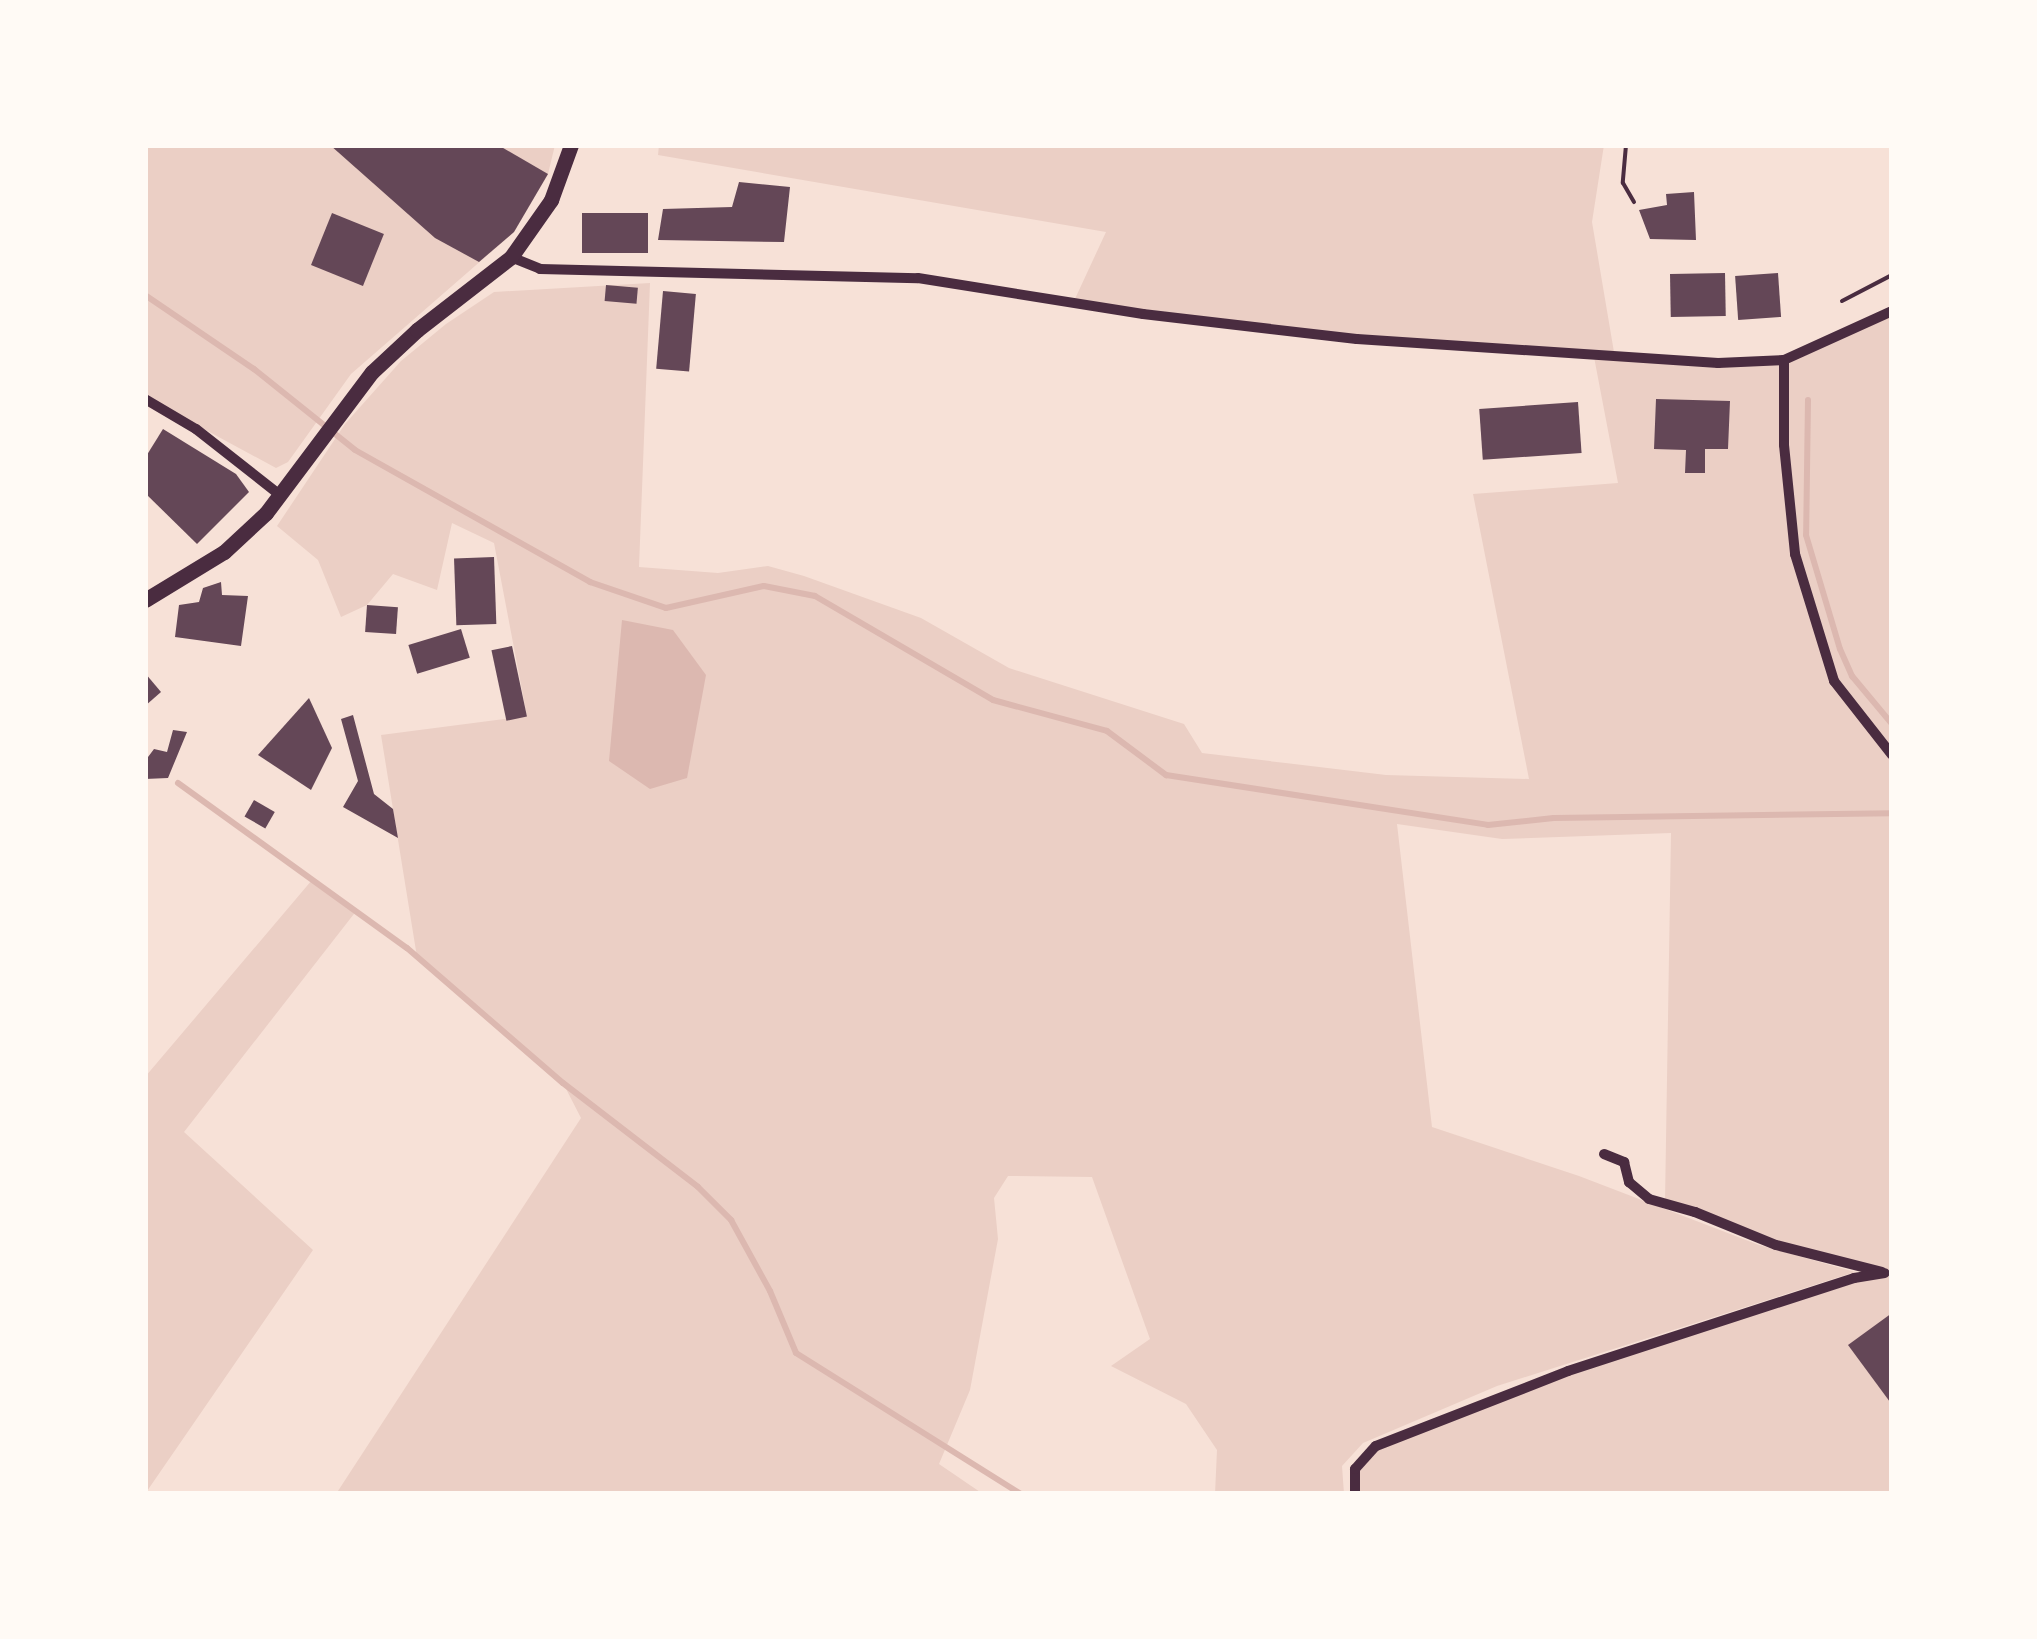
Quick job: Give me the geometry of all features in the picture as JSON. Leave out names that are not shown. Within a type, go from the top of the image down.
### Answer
[{"type":"street","points":[[145,600],[224,552],[282,496],[337,418],[391,352],[511,257],[551,200],[571,145]]},
{"type":"street","points":[[511,257],[540,269],[918,278],[1142,314],[1518,353],[1718,363],[1784,360],[1892,311]]},
{"type":"street","points":[[1784,360],[1784,445],[1795,554],[1834,681],[1892,755]]},
{"type":"street","points":[[145,400],[196,428],[282,496]]},
{"type":"street","points":[[1604,1154],[1624,1162],[1629,1182],[1649,1199],[1695,1212],[1776,1246],[1855,1262],[1889,1274]]},
{"type":"street","points":[[1355,1494],[1355,1469],[1376,1446],[1568,1371],[1854,1278],[1889,1274]]},
{"type":"path","points":[[1626,145],[1624,183],[1634,202]]},
{"type":"path","points":[[1842,301],[1892,275]]},
{"type":"shaded area","points":[[145,145],[555,145],[548,174],[514,232],[351,374],[288,462],[276,468],[145,397]]},
{"type":"shaded area","points":[[659,145],[1604,145],[1592,222],[1615,358],[1782,361],[1892,311],[1892,1494],[1355,1494],[1355,1469],[1376,1446],[1488,1400],[1882,1274],[1776,1245],[1665,1202],[1671,833],[1502,839],[1397,824],[1432,1127],[1579,1176],[1759,1245],[1855,1272],[1497,1386],[1363,1443],[1342,1466],[1344,1494],[1215,1494],[1217,1450],[1186,1404],[1111,1366],[1150,1339],[1092,1177],[1008,1176],[994,1198],[998,1239],[970,1390],[939,1464],[983,1494],[336,1494],[581,1118],[563,1083],[417,957],[381,735],[527,716],[494,543],[452,523],[437,590],[393,574],[367,605],[341,617],[318,560],[277,526],[345,424],[401,361],[446,324],[494,292],[650,283],[639,567],[718,573],[768,566],[804,576],[921,618],[1009,668],[1184,724],[1202,753],[1386,775],[1529,779],[1473,494],[1618,483],[1594,357],[1443,346],[1074,301],[1106,232],[658,155]]},
{"type":"shaded area","points":[[622,620],[673,630],[706,675],[687,778],[650,789],[609,761]]},
{"type":"shaded area","points":[[312,880],[357,910],[184,1132],[313,1250],[145,1494],[145,1077]]},
{"type":"building","points":[[330,145],[498,145],[548,174],[514,232],[479,262],[435,238]]},
{"type":"building","points":[[739,182],[790,187],[784,242],[658,240],[663,209],[732,207]]},
{"type":"building","points":[[1694,192],[1696,240],[1650,239],[1639,210],[1667,205],[1666,194]]},
{"type":"building","points":[[332,213],[384,234],[363,286],[311,265]]},
{"type":"building","points":[[582,213],[648,213],[648,253],[582,253]]},
{"type":"building","points":[[1725,273],[1726,316],[1671,317],[1670,274]]},
{"type":"building","points":[[1778,273],[1781,317],[1738,320],[1735,276]]},
{"type":"building","points":[[606,285],[638,288],[636,304],[605,301]]},
{"type":"building","points":[[663,291],[696,294],[689,372],[656,369]]},
{"type":"building","points":[[1656,399],[1730,401],[1728,449],[1705,449],[1705,473],[1685,473],[1686,450],[1654,449]]},
{"type":"building","points":[[1578,402],[1582,453],[1483,460],[1479,409]]},
{"type":"building","points":[[163,429],[236,474],[249,492],[197,544],[145,493],[145,458]]},
{"type":"building","points":[[494,557],[496,624],[456,625],[454,558]]},
{"type":"building","points":[[221,582],[222,595],[248,596],[241,646],[175,637],[179,605],[199,602],[203,588]]},
{"type":"building","points":[[367,605],[398,607],[396,634],[365,632]]},
{"type":"building","points":[[461,629],[470,658],[417,674],[408,645]]},
{"type":"building","points":[[512,646],[527,716],[506,721],[491,650]]},
{"type":"building","points":[[145,673],[161,692],[145,706]]},
{"type":"building","points":[[309,698],[332,748],[311,790],[258,755]]},
{"type":"building","points":[[353,715],[374,794],[393,809],[398,838],[343,807],[358,781],[341,719]]},
{"type":"building","points":[[173,730],[187,732],[168,778],[145,779],[145,761],[154,749],[167,752]]},
{"type":"building","points":[[254,800],[275,812],[265,828],[244,816]]},
{"type":"building","points":[[1892,1313],[1892,1400],[1890,1402],[1848,1345]]},
{"type":"waterway","points":[[145,295],[254,369],[355,450],[590,582],[666,608],[764,586],[815,596],[993,700],[1107,731],[1166,775],[1488,825],[1554,818],[1892,813]]},
{"type":"waterway","points":[[1808,400],[1806,535],[1840,649],[1852,676],[1892,724]]},
{"type":"waterway","points":[[178,783],[407,948],[563,1083],[698,1187],[731,1220],[770,1291],[796,1353],[1021,1494]]}]
